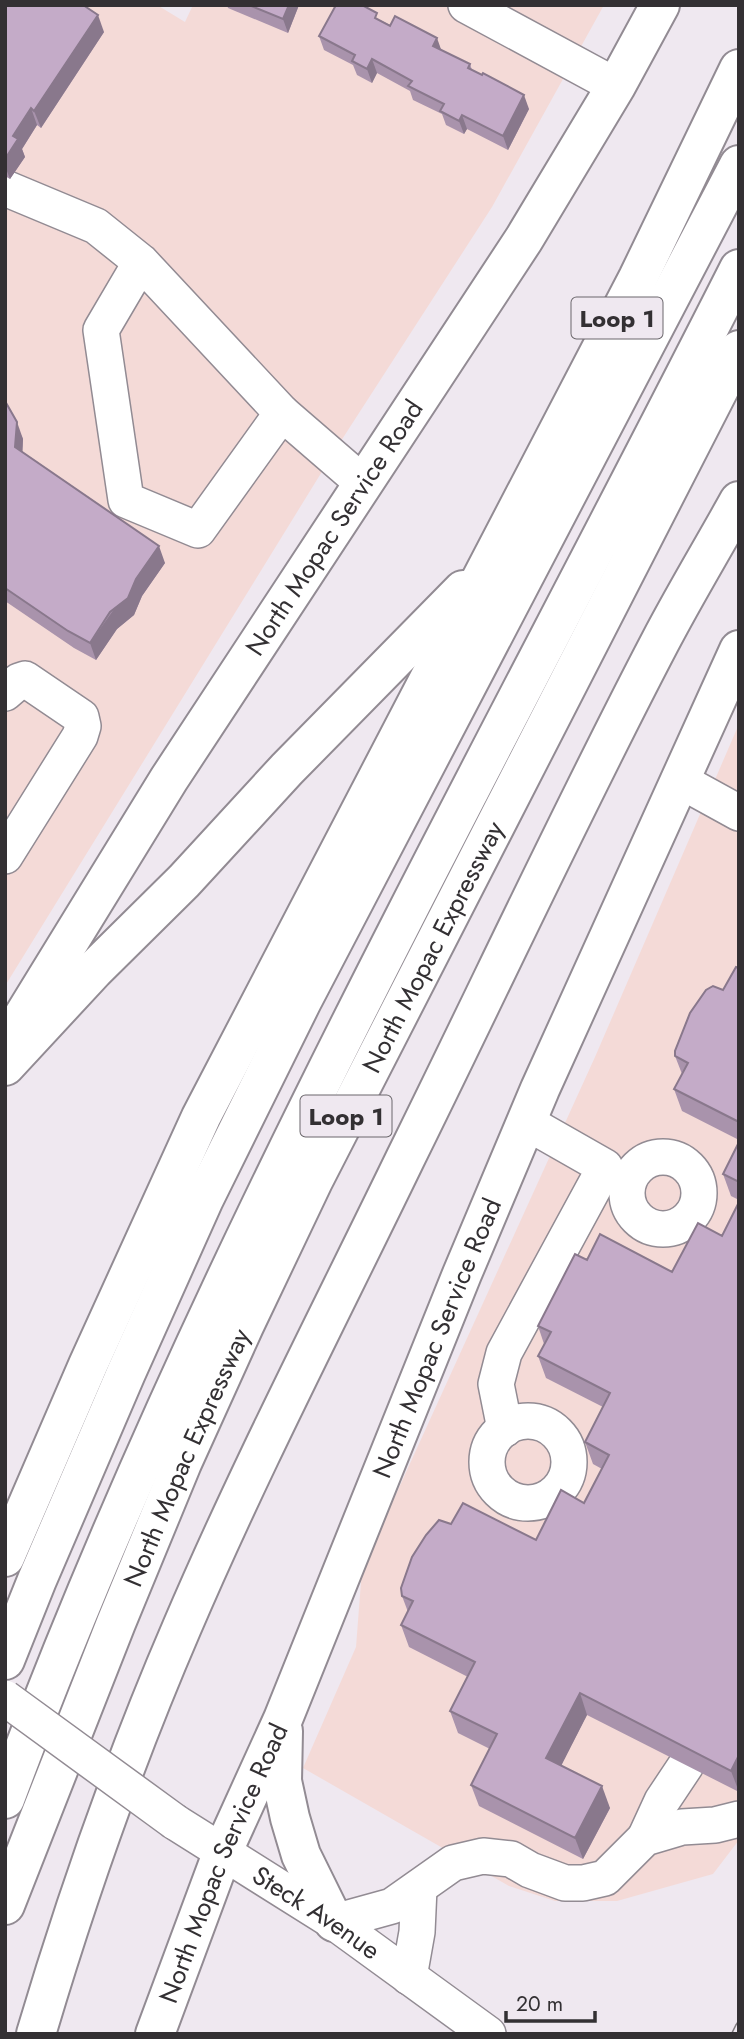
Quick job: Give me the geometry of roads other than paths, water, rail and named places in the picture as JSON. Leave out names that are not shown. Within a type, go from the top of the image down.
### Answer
[{"type":"main road","name":"North Mopac Service Road","points":[[11,1025],[169,779],[524,239],[616,86],[660,5]]},
{"type":"main road","name":"Loop 1","points":[[5,1557],[88,1365],[201,1117],[638,278],[739,69]]},
{"type":"main road","points":[[5,1660],[126,1373],[204,1199],[302,1001],[739,165]]},
{"type":"main road","points":[[615,404],[681,310],[739,193]]},
{"type":"main road","points":[[659,426],[692,312],[739,220]]},
{"type":"main road","points":[[5,1799],[81,1605],[171,1394],[254,1216],[348,1027],[739,269]]},
{"type":"main road","name":"North Mopac Expressway","points":[[5,1905],[116,1623],[244,1326],[320,1169],[739,350]]},
{"type":"main road","points":[[36,2034],[66,1935],[146,1717],[181,1628],[238,1502],[661,640],[739,501]]},
{"type":"main road","points":[[5,1066],[94,970],[184,881],[288,769],[489,564]]},
{"type":"main road","name":"North Mopac Service Road","points":[[155,2034],[223,1851],[283,1718],[526,1122],[739,650]]},
{"type":"main road","points":[[283,1718],[282,1781],[290,1818],[301,1855],[334,1922]]},
{"type":"street","points":[[466,5],[616,86]]},
{"type":"street","points":[[5,188],[96,226],[141,262],[282,413],[363,483]]},
{"type":"street","points":[[141,262],[101,330],[126,500],[198,530],[282,413]]},
{"type":"street","points":[[5,693],[25,679],[81,717],[82,726],[80,736],[5,856]]},
{"type":"street","points":[[679,780],[739,813]]},
{"type":"street","points":[[505,1429],[496,1384],[504,1353],[617,1174],[526,1122]]},
{"type":"street","name":"Steck Avenue","points":[[5,1698],[174,1822],[334,1922],[488,2034]]},
{"type":"street","points":[[334,1922],[392,1906],[453,1863],[483,1856],[510,1859],[565,1883],[583,1883],[605,1878],[645,1838],[662,1801],[685,1765]]},
{"type":"street","points":[[645,1838],[682,1827],[716,1825],[739,1819]]},
{"type":"street","points":[[409,1978],[416,1940],[419,1888]]},
{"type":"railway","points":[[735,2034],[739,2026]]}]
